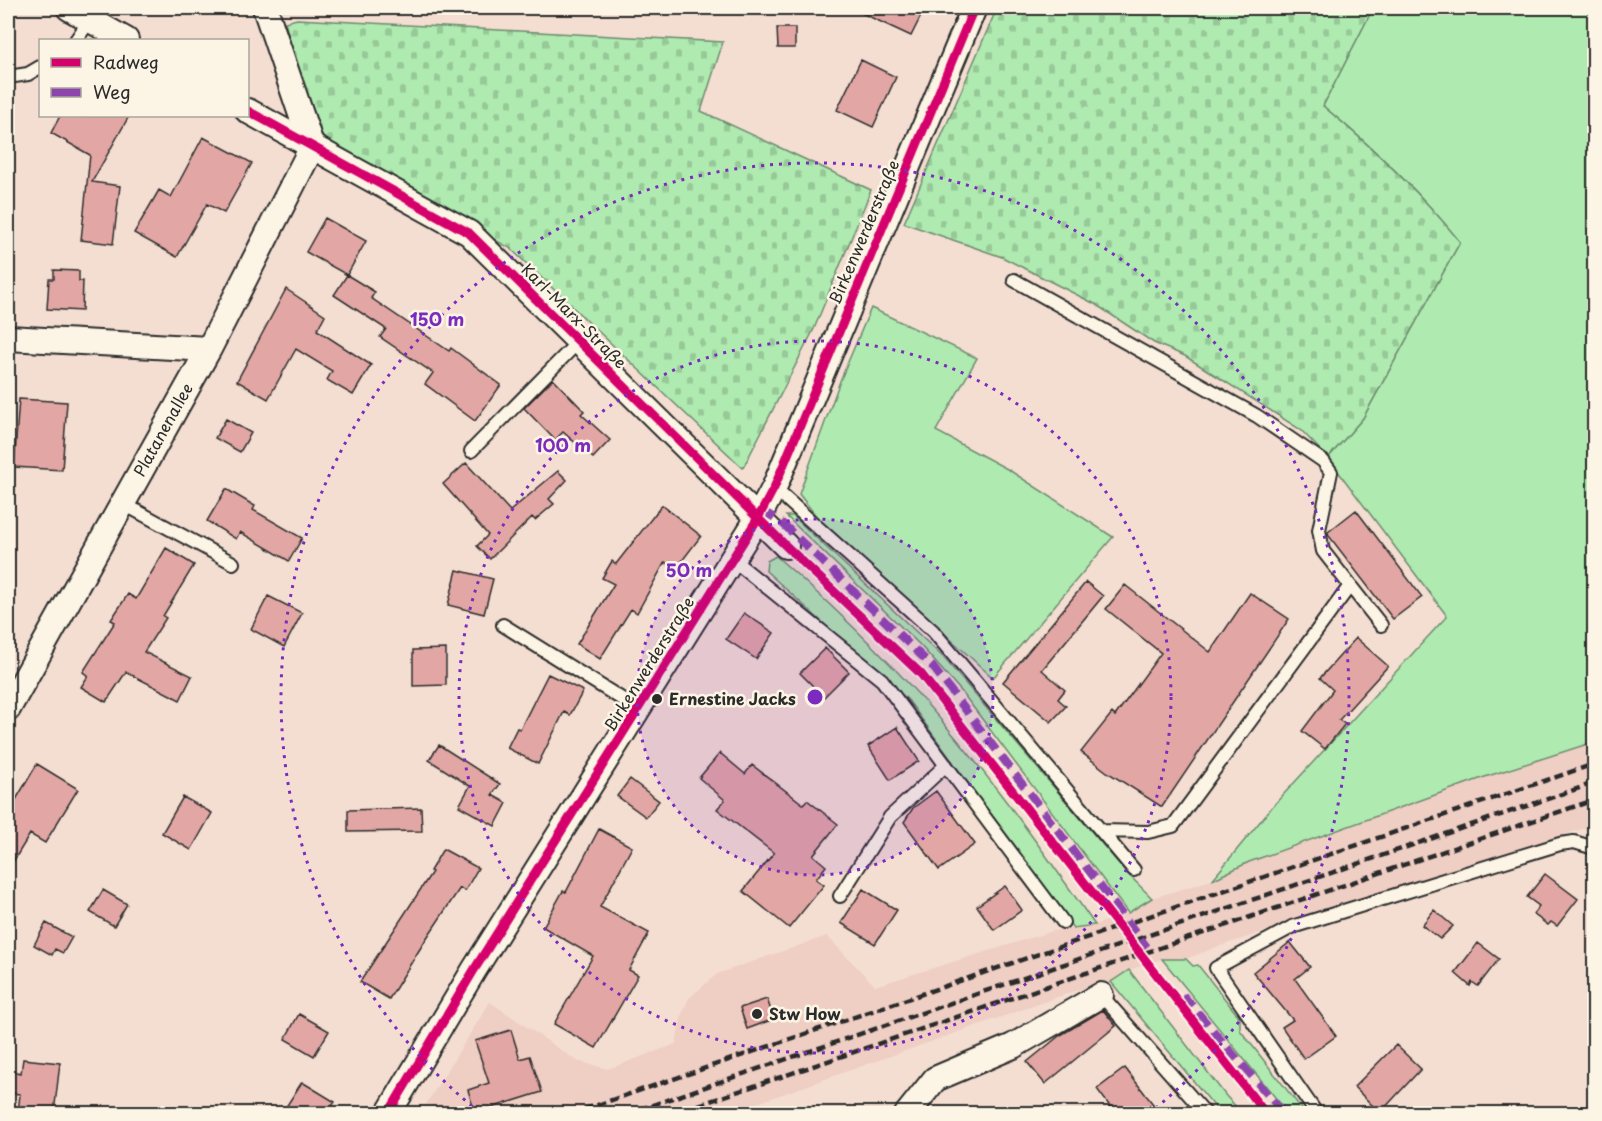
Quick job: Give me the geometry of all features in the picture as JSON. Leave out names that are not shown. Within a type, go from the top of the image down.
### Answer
[{"type":"street","points":[[69,8],[124,39]]},
{"type":"street","points":[[265,8],[312,147]]},
{"type":"street","name":"Birkenwerderstraße","points":[[388,1113],[758,519],[774,488],[974,8]]},
{"type":"street","name":"Karl-Marx-Straße","points":[[249,112],[469,232],[786,546]]},
{"type":"street","name":"Platanenallee","points":[[8,709],[209,349],[312,147]]},
{"type":"street","points":[[8,338],[209,349]]},
{"type":"street","points":[[907,1113],[935,1079],[1013,1046],[1101,995]]},
{"type":"lane","points":[[77,39],[90,20]]},
{"type":"lane","points":[[8,76],[28,74],[39,68]]},
{"type":"lane","points":[[1014,280],[1257,416],[1323,461],[1331,472],[1319,530],[1323,551],[1381,625]]},
{"type":"lane","points":[[471,451],[579,342]]},
{"type":"lane","points":[[774,488],[933,631],[1134,870]]},
{"type":"lane","points":[[123,503],[233,563]]},
{"type":"lane","points":[[732,559],[882,680],[1063,922]]},
{"type":"lane","points":[[1102,831],[1148,832],[1173,826],[1349,586]]},
{"type":"lane","points":[[503,625],[638,709]]},
{"type":"lane","points":[[840,896],[890,818],[946,765]]},
{"type":"lane","points":[[1317,1113],[1216,968],[1304,924],[1560,844],[1574,842],[1594,848]]},
{"type":"lane","points":[[1101,995],[1206,1113]]},
{"type":"shaded area","points":[[1594,742],[1594,825],[1186,959],[1162,959],[1129,970],[1111,982],[1092,985],[729,1113],[440,1114],[426,1104],[490,1002],[577,1061],[608,1069],[676,1044],[682,1014],[689,998],[717,974],[827,936],[875,986],[1053,931],[1095,925],[1128,913],[1152,898],[1212,880],[1249,862],[1485,777]]},
{"type":"green space","points":[[997,8],[1373,8],[1323,106],[1395,171],[1429,205],[1460,242],[1363,418],[1328,458],[1301,430],[1185,356],[1154,343],[1095,304],[1002,257],[904,223]]},
{"type":"green space","points":[[1373,8],[1594,8],[1594,742],[1485,777],[1249,862],[1212,880],[1272,807],[1447,616],[1328,458],[1363,418],[1460,242],[1395,170],[1323,106]]},
{"type":"green space","points":[[297,19],[723,42],[701,111],[871,190],[814,329],[743,468],[510,248],[316,143],[285,22]]},
{"type":"green space","points":[[871,308],[977,358],[936,431],[1009,470],[1113,537],[993,678],[817,517],[799,494],[840,381]]},
{"type":"green space","points":[[786,516],[793,516],[943,657],[1126,872],[1152,898],[1128,913],[961,691],[920,645]]},
{"type":"green space","points":[[776,556],[870,643],[935,714],[1010,806],[1095,925],[1073,928],[908,700],[766,571],[767,561]]},
{"type":"green space","points":[[1162,959],[1186,959],[1193,966],[1198,965],[1240,1018],[1240,1030],[1305,1113],[1288,1113]]},
{"type":"green space","points":[[1129,970],[1226,1096],[1242,1113],[1220,1113],[1111,982]]},
{"type":"building","points":[[851,8],[925,8],[911,36]]},
{"type":"building","points":[[777,28],[795,28],[795,48],[778,48]]},
{"type":"building","points":[[861,60],[896,77],[873,127],[837,110]]},
{"type":"building","points":[[59,117],[128,117],[92,182],[120,186],[113,244],[81,240],[90,155],[51,133]]},
{"type":"building","points":[[203,137],[252,163],[224,213],[207,204],[177,257],[134,233],[159,190],[171,197]]},
{"type":"building","points":[[325,218],[366,241],[347,275],[306,252]]},
{"type":"building","points":[[54,270],[79,271],[79,281],[83,281],[82,311],[47,309],[49,279],[54,279]]},
{"type":"building","points":[[347,275],[375,292],[371,298],[449,351],[451,348],[501,385],[475,421],[425,384],[433,373],[380,337],[386,329],[334,295]]},
{"type":"building","points":[[286,289],[325,315],[317,330],[371,365],[353,395],[327,380],[332,371],[296,349],[268,399],[237,381]]},
{"type":"building","points":[[553,379],[584,411],[581,414],[610,440],[593,458],[563,432],[555,440],[524,408]]},
{"type":"building","points":[[19,399],[67,402],[62,470],[14,467]]},
{"type":"building","points":[[226,419],[251,433],[240,452],[215,438]]},
{"type":"building","points":[[466,463],[510,511],[558,471],[567,480],[549,499],[554,504],[535,520],[532,517],[490,559],[477,546],[488,535],[443,484]]},
{"type":"building","points":[[226,489],[255,506],[253,510],[302,538],[289,561],[240,532],[236,539],[207,521]]},
{"type":"building","points":[[662,505],[701,536],[675,570],[665,562],[637,613],[631,609],[600,659],[577,644],[614,584],[602,578],[612,561],[616,564]]},
{"type":"building","points":[[1356,510],[1422,597],[1393,619],[1329,536],[1328,532]]},
{"type":"building","points":[[166,548],[194,565],[163,616],[166,618],[144,652],[192,676],[180,700],[126,672],[106,702],[81,687],[88,676],[83,672],[115,622],[111,620],[128,594],[136,599]]},
{"type":"building","points":[[457,570],[493,579],[484,614],[448,605]]},
{"type":"building","points":[[1086,582],[1103,596],[1042,670],[1065,690],[1058,699],[1066,706],[1051,722],[1003,682]]},
{"type":"building","points":[[1125,585],[1210,652],[1250,593],[1289,619],[1162,807],[1107,772],[1081,752],[1112,713],[1115,716],[1161,653],[1106,609]]},
{"type":"building","points":[[268,596],[302,613],[284,647],[251,629]]},
{"type":"building","points":[[744,613],[774,633],[756,659],[726,639]]},
{"type":"building","points":[[1356,638],[1388,666],[1339,720],[1345,724],[1325,749],[1302,731],[1333,690],[1320,678]]},
{"type":"building","points":[[825,648],[849,672],[824,697],[800,673]]},
{"type":"building","points":[[446,649],[446,685],[413,686],[413,650]]},
{"type":"building","points":[[548,674],[583,691],[570,715],[564,712],[538,764],[507,748],[517,728],[520,729]]},
{"type":"building","points":[[897,727],[919,761],[890,780],[868,746]]},
{"type":"building","points":[[439,745],[500,784],[492,795],[507,803],[495,826],[459,806],[470,786],[429,760]]},
{"type":"building","points":[[720,753],[745,774],[752,765],[803,804],[807,800],[838,824],[813,855],[826,866],[816,879],[824,885],[789,928],[743,891],[774,853],[717,809],[725,800],[699,778]]},
{"type":"building","points":[[37,764],[78,789],[45,843],[30,834],[8,870],[8,813]]},
{"type":"building","points":[[630,779],[659,801],[646,817],[617,796]]},
{"type":"building","points":[[936,791],[975,844],[939,870],[904,822],[913,808]]},
{"type":"building","points":[[183,797],[212,813],[191,850],[162,833]]},
{"type":"building","points":[[421,808],[422,831],[348,832],[348,810]]},
{"type":"building","points":[[599,829],[632,847],[600,907],[649,933],[629,970],[638,975],[596,1048],[554,1024],[593,956],[543,927],[563,891],[566,892]]},
{"type":"building","points":[[443,849],[478,868],[465,891],[460,888],[389,999],[360,982],[432,872],[430,871]]},
{"type":"building","points":[[1545,874],[1578,899],[1557,926],[1551,922],[1548,925],[1533,914],[1539,906],[1527,897]]},
{"type":"building","points":[[1005,886],[1022,910],[994,930],[977,906]]},
{"type":"building","points":[[863,889],[897,910],[875,944],[841,923]]},
{"type":"building","points":[[103,890],[127,904],[114,926],[90,912]]},
{"type":"building","points":[[1434,910],[1453,926],[1440,939],[1422,925]]},
{"type":"building","points":[[46,923],[72,937],[63,953],[55,949],[52,955],[34,945]]},
{"type":"building","points":[[1290,942],[1310,967],[1295,979],[1336,1036],[1304,1059],[1282,1027],[1293,1020],[1253,972]]},
{"type":"building","points":[[1478,943],[1499,959],[1478,986],[1472,982],[1470,986],[1455,973]]},
{"type":"building","name":"Stw How","points":[[767,999],[774,1019],[747,1029],[740,1008]]},
{"type":"building","points":[[1103,1010],[1116,1026],[1045,1084],[1027,1062],[1059,1036]]},
{"type":"building","points":[[299,1014],[329,1031],[314,1056],[285,1039]]},
{"type":"building","points":[[511,1030],[520,1059],[530,1056],[542,1092],[475,1113],[468,1090],[489,1083],[475,1041]]},
{"type":"building","points":[[1396,1045],[1421,1069],[1380,1113],[1354,1087]]},
{"type":"building","points":[[23,1059],[60,1063],[54,1113],[18,1113],[20,1094],[8,1093],[8,1090],[10,1071],[21,1073]]},
{"type":"building","points":[[1125,1068],[1160,1113],[1115,1113],[1097,1089]]},
{"type":"building","points":[[302,1082],[335,1102],[327,1113],[282,1113]]},
{"type":"railway","points":[[571,1114],[1594,764]]},
{"type":"railway","points":[[626,1114],[1594,783]]},
{"type":"railway","points":[[672,1114],[1594,800]]},
{"type":"marked path","points":[[762,510],[782,523],[932,666],[1147,947]]},
{"type":"marked path","points":[[1183,995],[1284,1114]]},
{"type":"cycle path","points":[[388,1114],[474,970],[758,518],[774,488],[974,8]]},
{"type":"cycle path","points":[[249,112],[469,233],[786,546],[921,674],[1266,1114]]},
{"type":"place","name":"Ernestine Jacks","points":[[657,699]]},
{"type":"place","name":"Stw How","points":[[757,1014]]}]
